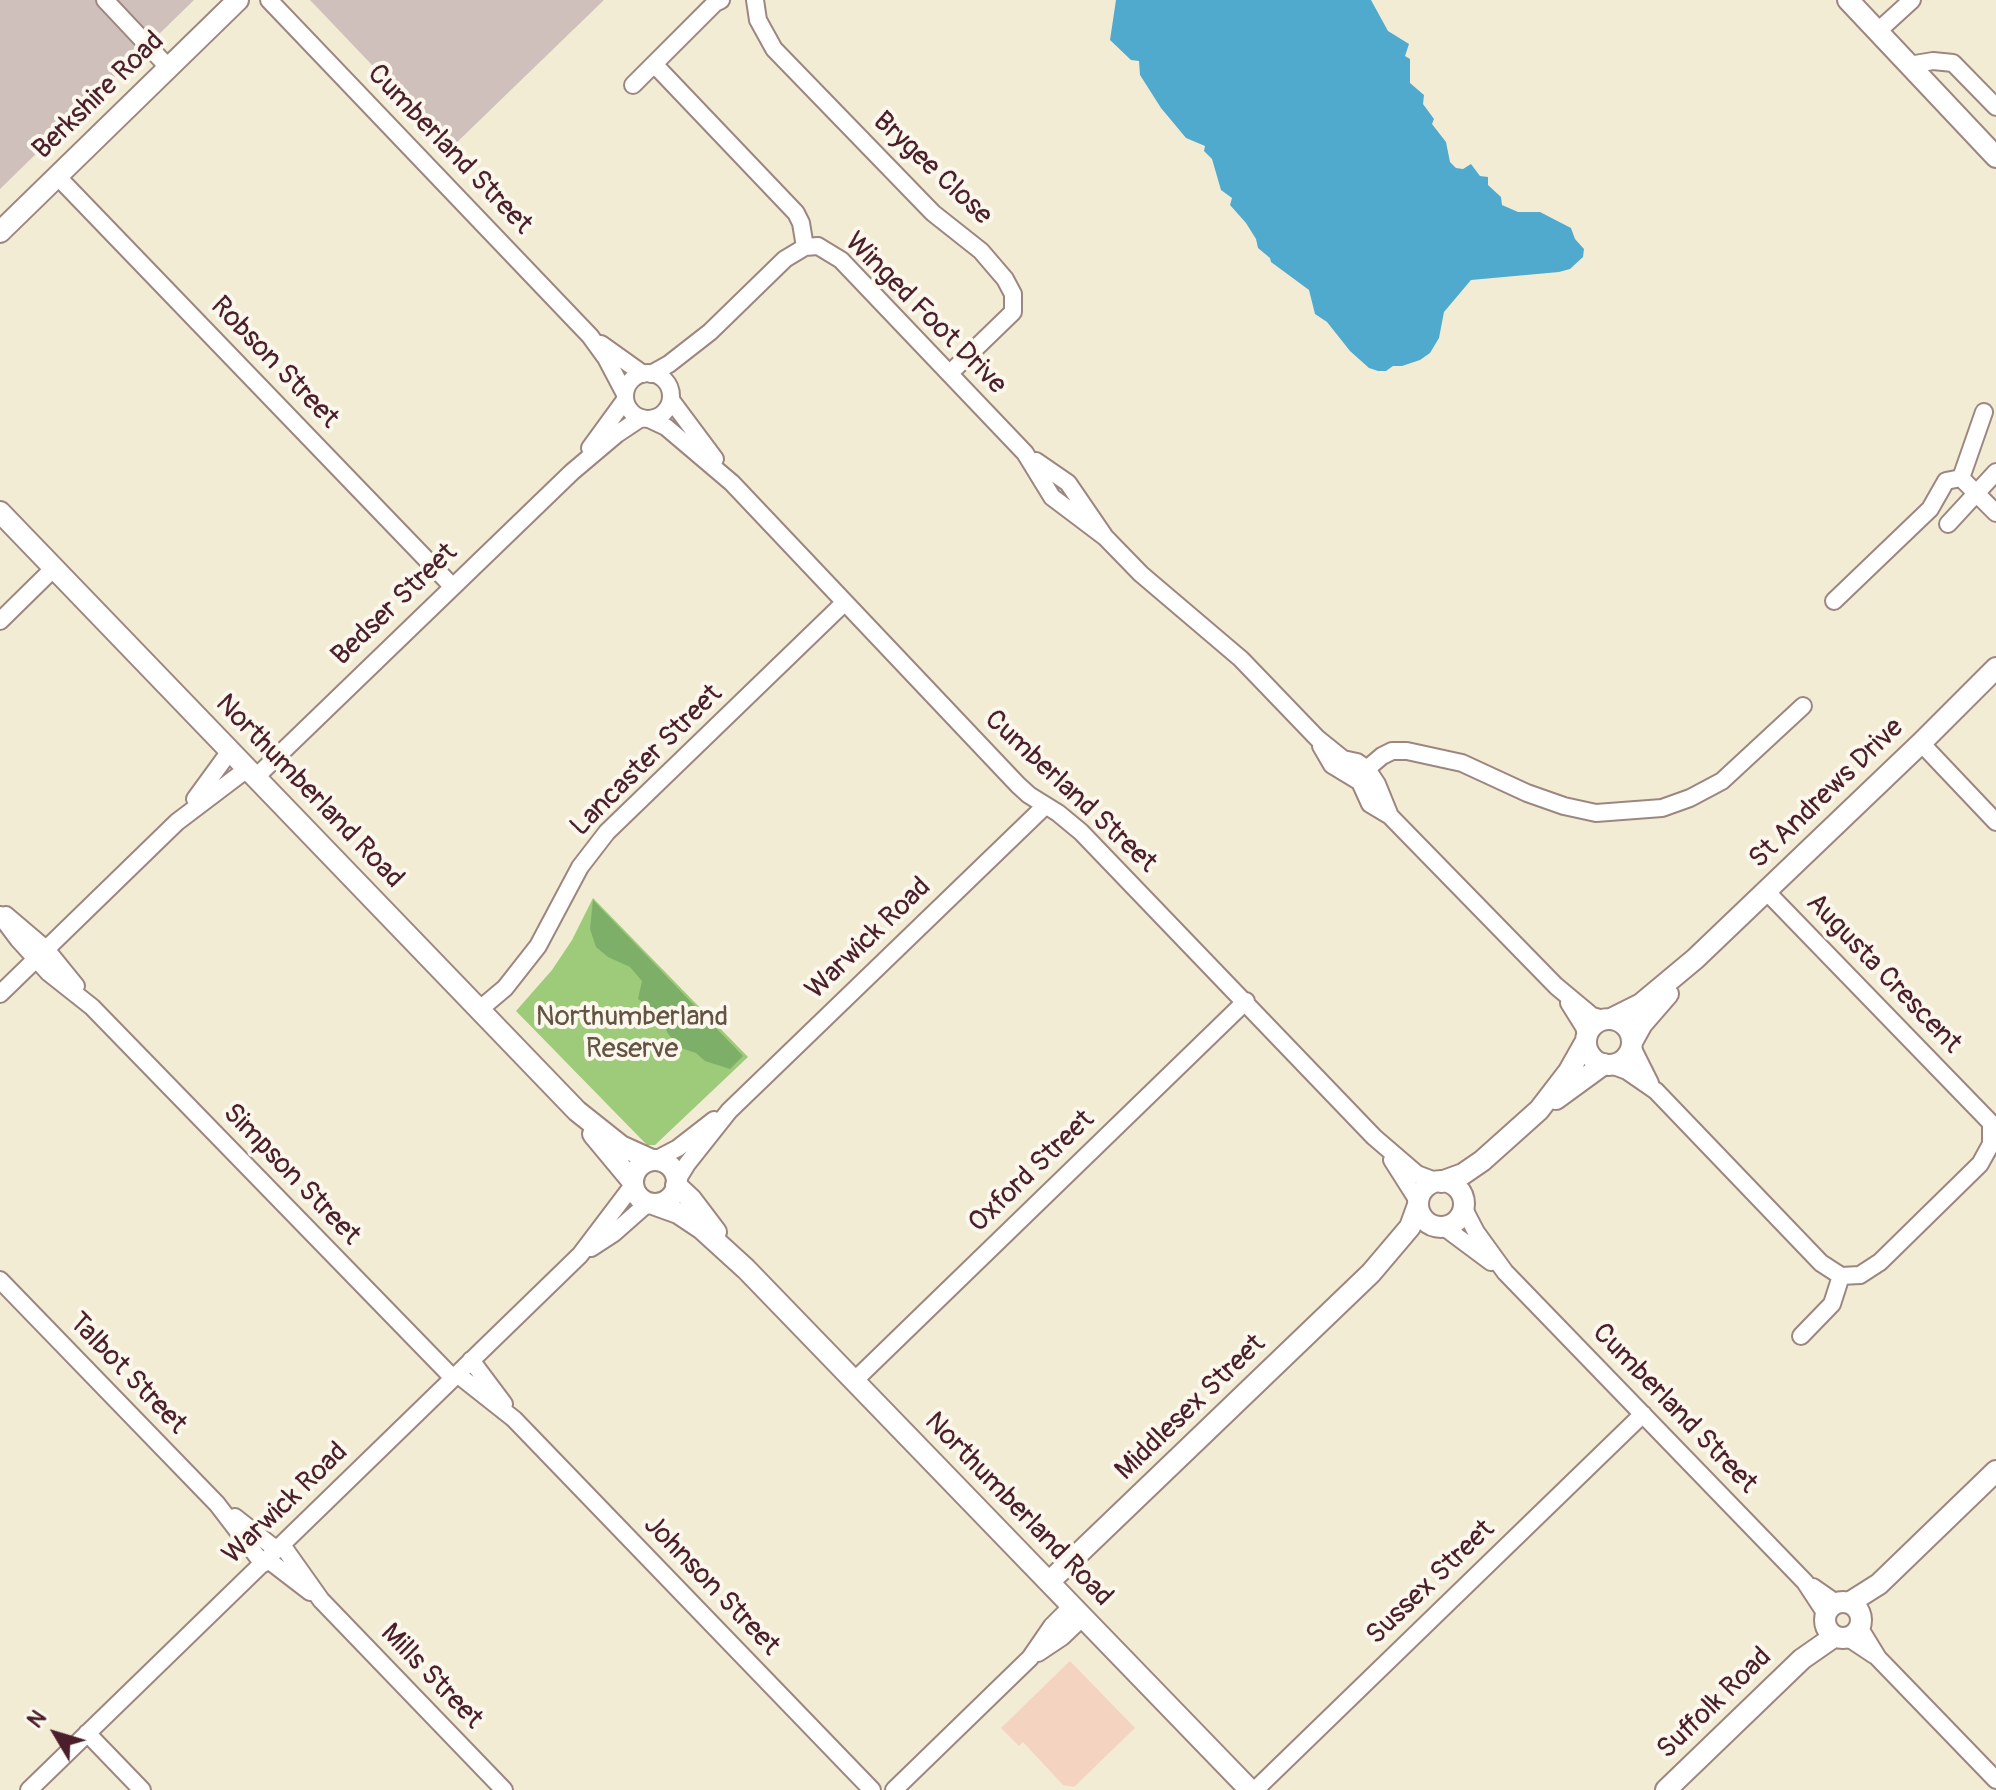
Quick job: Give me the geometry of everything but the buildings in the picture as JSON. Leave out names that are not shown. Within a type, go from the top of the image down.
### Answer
[{"type":"street","points":[[105,0],[168,67]]},
{"type":"street","name":"Berkshire Road","points":[[0,232],[238,0]]},
{"type":"street","name":"Cumberland Street","points":[[269,0],[590,336],[606,358],[625,397]]},
{"type":"street","points":[[633,85],[721,0]]},
{"type":"street","name":"Brygee Close","points":[[755,0],[758,20],[774,49],[933,213],[981,251],[1005,279],[1013,294],[1013,312],[950,373]]},
{"type":"street","points":[[1878,31],[1912,0]]},
{"type":"street","points":[[1857,3],[1878,31],[1996,157]]},
{"type":"street","points":[[1909,65],[1933,61],[1953,63],[1996,107]]},
{"type":"street","name":"Winged Foot Drive","points":[[654,64],[796,213],[805,247],[818,246],[841,260],[1025,453],[1068,483],[1105,537],[1151,583],[1241,659],[1317,738],[1343,759],[1357,762],[1361,773]]},
{"type":"street","name":"Robson Street","points":[[57,176],[452,586]]},
{"type":"street","points":[[710,332],[685,363],[663,413],[645,419],[630,411],[625,397],[631,381],[669,364],[710,332],[785,259],[805,247]]},
{"type":"street","name":"Cumberland Street","points":[[590,336],[647,374]]},
{"type":"street","points":[[647,374],[663,379],[670,394]]},
{"type":"street","name":"Cumberland Street","points":[[670,394],[732,483]]},
{"type":"street","name":"Bedser Street","points":[[572,472],[625,397]]},
{"type":"street","points":[[1961,478],[1984,412]]},
{"type":"street","name":"Cumberland Street","points":[[645,419],[666,427],[732,483],[1018,785],[1081,832],[1374,1137],[1403,1175],[1418,1203]]},
{"type":"street","name":"Bedser Street","points":[[177,822],[252,773],[572,472],[617,434],[645,419]]},
{"type":"street","points":[[1948,524],[1996,472]]},
{"type":"street","points":[[1961,478],[1996,513]]},
{"type":"street","points":[[1834,601],[1930,509],[1946,481],[1961,478]]},
{"type":"street","name":"Northumberland Road","points":[[0,512],[577,1111],[633,1183]]},
{"type":"street","points":[[0,621],[54,568]]},
{"type":"street","name":"Lancaster Street","points":[[480,1009],[505,988],[531,956],[580,867],[607,832],[844,603]]},
{"type":"street","name":"St Andrews Drive","points":[[1608,1019],[1641,1004],[1695,959],[1996,668]]},
{"type":"street","points":[[1801,1336],[1832,1304],[1841,1276],[1821,1263],[1656,1091],[1641,1070],[1625,1025],[1588,1013],[1556,986],[1390,816],[1377,784],[1361,773],[1392,751],[1407,751],[1462,763],[1564,806],[1596,813],[1662,808],[1722,781],[1803,706]]},
{"type":"street","points":[[1921,743],[1996,822]]},
{"type":"street","points":[[0,994],[177,822],[230,751]]},
{"type":"street","name":"Warwick Road","points":[[676,1183],[687,1164],[729,1111],[1045,806]]},
{"type":"street","name":"Augusta Crescent","points":[[1766,891],[1991,1123],[1994,1130],[1991,1144],[1980,1164],[1880,1262],[1860,1275],[1841,1276]]},
{"type":"street","name":"Simpson Street","points":[[0,912],[455,1376]]},
{"type":"street","name":"St Andrews Drive","points":[[1632,1045],[1642,1024],[1695,959]]},
{"type":"street","points":[[1556,986],[1580,1020],[1591,1056],[1627,1071],[1656,1091]]},
{"type":"street","name":"Oxford Street","points":[[854,1381],[1246,1001]]},
{"type":"street","points":[[1506,1142],[1463,1203],[1457,1220],[1440,1227],[1425,1221],[1418,1203],[1425,1188],[1463,1174],[1506,1142],[1539,1110],[1573,1064],[1592,1027],[1608,1019]]},
{"type":"street","points":[[1539,1110],[1607,1065],[1625,1059],[1632,1045]]},
{"type":"street","name":"Northumberland Road","points":[[577,1111],[621,1146],[654,1160]]},
{"type":"street","name":"Warwick Road","points":[[654,1160],[678,1148],[729,1111]]},
{"type":"street","name":"Cumberland Street","points":[[1374,1137],[1417,1174],[1440,1182]]},
{"type":"street","points":[[654,1160],[667,1164],[676,1183],[671,1197],[659,1204],[650,1204],[638,1196],[633,1183],[641,1165],[654,1160]]},
{"type":"street","points":[[1440,1182],[1455,1187],[1463,1203]]},
{"type":"street","name":"Warwick Road","points":[[29,1790],[580,1255],[633,1183]]},
{"type":"street","name":"Northumberland Road","points":[[676,1183],[746,1269]]},
{"type":"street","name":"Middlesex Street","points":[[1049,1582],[1371,1273],[1410,1227],[1418,1203]]},
{"type":"street","name":"Cumberland Street","points":[[1463,1203],[1476,1232],[1505,1272],[1996,1780]]},
{"type":"street","name":"Northumberland Road","points":[[650,1204],[678,1213],[702,1229],[746,1269],[1252,1790]]},
{"type":"street","name":"Warwick Road","points":[[580,1255],[650,1204]]},
{"type":"street","name":"Cumberland Street","points":[[1440,1227],[1505,1272]]},
{"type":"street","name":"Middlesex Street","points":[[1371,1273],[1440,1227]]},
{"type":"street","name":"Talbot Street","points":[[0,1280],[217,1504],[272,1554]]},
{"type":"street","name":"Johnson Street","points":[[471,1360],[514,1419],[872,1790]]},
{"type":"street","name":"Johnson Street","points":[[455,1376],[514,1419]]},
{"type":"street","name":"Sussex Street","points":[[1252,1790],[1643,1414]]},
{"type":"street","name":"Suffolk Road","points":[[1666,1790],[1996,1471]]},
{"type":"street","name":"Mills Street","points":[[272,1554],[321,1600],[504,1790]]},
{"type":"street","points":[[894,1790],[1030,1658],[1052,1626],[1078,1612]]},
{"type":"street","points":[[87,1733],[142,1790]]},
{"type":"shaded area","points":[[0,0],[194,0],[0,189]]},
{"type":"shaded area","points":[[310,0],[604,0],[451,148]]},
{"type":"shaded area","points":[[1070,1661],[1135,1728],[1074,1787],[1063,1785],[1023,1742],[1019,1746],[1001,1728]]},
{"type":"green space","name":"Northumberland Reserve","points":[[593,898],[748,1057],[655,1145],[647,1145],[516,1011],[552,970],[572,940]]},
{"type":"green space","points":[[593,900],[743,1056],[730,1069],[678,1047],[667,1032],[664,1016],[638,999],[642,981],[630,967],[608,957],[596,947],[590,929]]},
{"type":"water","points":[[1116,0],[1371,0],[1388,31],[1409,44],[1405,56],[1410,59],[1410,83],[1424,95],[1423,104],[1434,119],[1432,124],[1446,142],[1450,162],[1456,168],[1463,169],[1471,164],[1480,176],[1488,177],[1488,185],[1501,197],[1502,205],[1518,212],[1540,212],[1571,228],[1584,249],[1583,257],[1570,269],[1559,272],[1471,280],[1444,312],[1439,338],[1430,353],[1420,360],[1393,366],[1386,371],[1369,368],[1350,351],[1327,322],[1315,314],[1309,290],[1271,262],[1258,248],[1246,223],[1230,205],[1232,198],[1221,190],[1212,159],[1204,151],[1205,146],[1186,138],[1161,108],[1140,75],[1139,61],[1131,60],[1110,40]]}]
